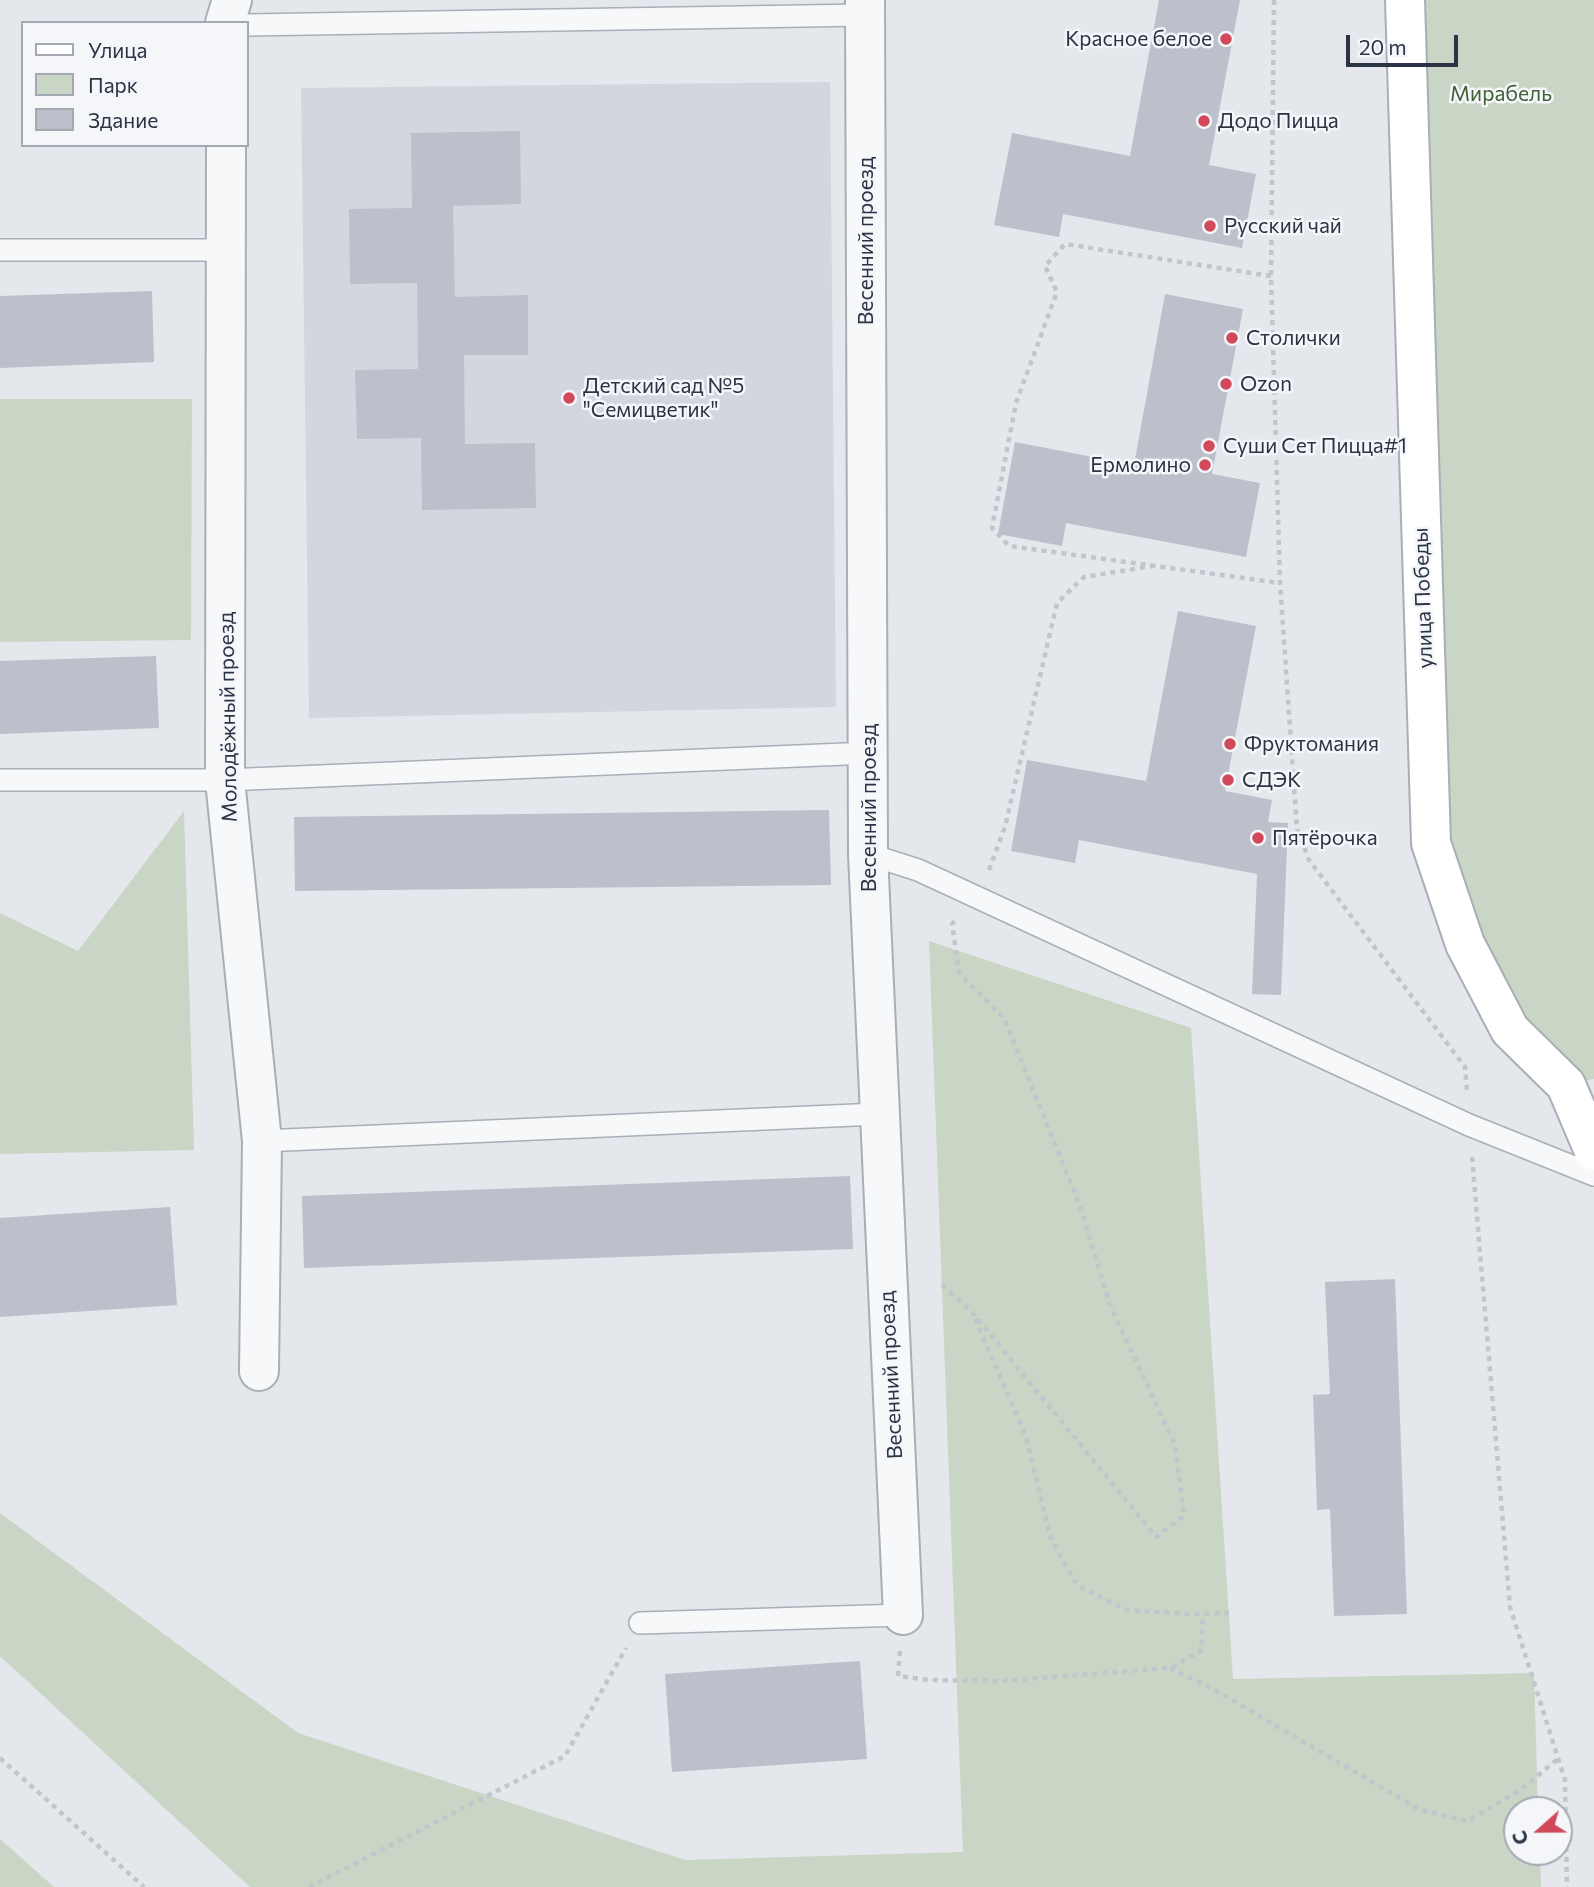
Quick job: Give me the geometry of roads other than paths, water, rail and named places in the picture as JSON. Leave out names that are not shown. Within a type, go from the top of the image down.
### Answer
[{"type":"street","points":[[226,21],[232,0]]},
{"type":"street","name":"улица Победы","points":[[1405,0],[1431,843],[1465,944],[1510,1030],[1580,1082],[1594,1151]]},
{"type":"street","name":"Весенний проезд","points":[[865,8],[868,854],[903,1615]]},
{"type":"street","name":"Молодёжный проезд","points":[[226,147],[225,780],[262,1141],[259,1371]]},
{"type":"lane","points":[[248,25],[865,8]]},
{"type":"lane","points":[[0,250],[226,250]]},
{"type":"lane","points":[[0,780],[225,780],[869,753]]},
{"type":"lane","points":[[868,854],[918,870],[1469,1125],[1594,1175]]},
{"type":"lane","points":[[262,1141],[878,1114]]},
{"type":"lane","points":[[640,1623],[903,1615]]},
{"type":"place","name":"Красное белое","points":[[1226,39]]},
{"type":"place","name":"Додо Пицца","points":[[1204,121]]},
{"type":"place","name":"Русский чай","points":[[1210,226]]},
{"type":"place","name":"Столички","points":[[1232,338]]},
{"type":"place","name":"Ozon","points":[[1226,384]]},
{"type":"place","name":"Детский сад №5 \"Семицветик\"","points":[[569,398]]},
{"type":"place","name":"Суши Сет Пицца#1","points":[[1209,446]]},
{"type":"place","name":"Ермолино","points":[[1205,465]]},
{"type":"place","name":"Фруктомания","points":[[1230,744]]},
{"type":"place","name":"СДЭК","points":[[1228,780]]},
{"type":"place","name":"Пятёрочка","points":[[1258,838]]},
{"type":"park label","name":"Мирабель","points":[[1501,94]]}]
